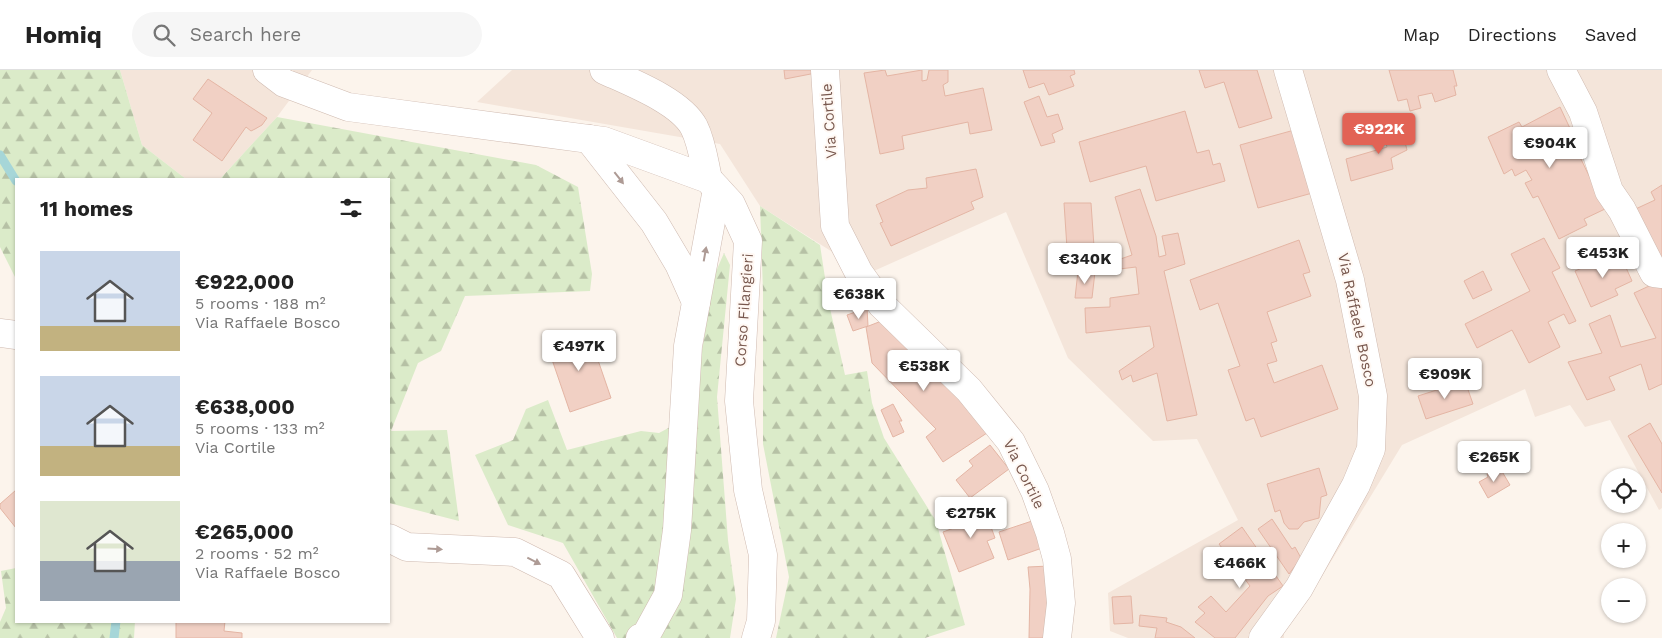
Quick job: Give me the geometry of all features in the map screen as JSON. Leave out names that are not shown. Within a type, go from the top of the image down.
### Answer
[{"type":"street","points":[[268,70],[284,82],[348,108],[604,141],[712,184]]},
{"type":"street","points":[[604,70],[663,98],[693,125],[712,184],[688,346],[677,530],[668,594],[645,636],[640,638]]},
{"type":"street","name":"Via Cortile","points":[[825,70],[835,226],[859,273],[882,305],[969,390],[1011,442],[1035,491],[1057,559],[1061,603],[1058,638]]},
{"type":"street","name":"Via Raffaele Bosco","points":[[1263,638],[1299,588],[1356,485],[1371,449],[1373,396],[1350,280],[1288,70]]},
{"type":"street","points":[[1561,70],[1583,112],[1609,191],[1622,210],[1654,273],[1662,274]]},
{"type":"street","points":[[589,140],[654,222],[679,264],[696,302]]},
{"type":"street","name":"Corso Filangieri","points":[[712,184],[731,204],[748,241],[739,401],[748,490],[763,555],[761,621],[756,638]]},
{"type":"street","points":[[0,333],[15,334]]},
{"type":"street","points":[[390,538],[407,547],[515,552],[561,575],[600,638]]},
{"type":"shaded area","points":[[120,70],[312,70],[277,117],[221,178],[185,178],[142,145]]},
{"type":"shaded area","points":[[512,70],[1662,70],[1662,508],[1659,510],[1646,486],[1646,468],[1636,468],[1610,420],[1585,427],[1570,405],[1535,417],[1525,389],[1402,445],[1313,591],[1284,633],[1284,638],[1128,638],[1110,631],[1108,593],[1238,520],[1197,439],[1153,441],[1068,358],[1006,212],[867,274],[760,206],[720,144],[477,102]]},
{"type":"green space","points":[[0,70],[120,70],[142,145],[185,178],[15,178],[15,277],[0,247]]},
{"type":"green space","points":[[277,117],[536,165],[578,187],[592,274],[590,291],[465,296],[441,351],[418,363],[391,431],[447,430],[459,521],[390,503],[390,178],[221,178]]},
{"type":"green space","points":[[760,206],[820,245],[829,304],[845,375],[867,371],[872,403],[884,438],[936,521],[965,625],[925,638],[776,638],[789,577],[763,444],[763,291]]},
{"type":"green space","points":[[724,253],[730,265],[717,397],[728,540],[736,599],[730,638],[617,638],[563,543],[508,525],[475,455],[513,440],[526,409],[548,400],[567,450],[641,431],[659,433],[676,424],[694,400],[714,276]]},
{"type":"green space","points":[[15,568],[15,623],[135,623],[134,638],[0,638],[0,622],[6,608],[1,571]]},
{"type":"building","points":[[784,70],[821,70],[821,72],[785,79]]},
{"type":"building","points":[[885,70],[887,76],[922,70],[922,81],[927,80],[929,70],[948,70],[948,82],[943,85],[945,96],[983,88],[992,130],[970,134],[968,122],[902,136],[904,149],[880,154],[864,73]]},
{"type":"building","points":[[1023,70],[1074,70],[1075,74],[1070,76],[1074,86],[1049,95],[1044,83],[1029,88]]},
{"type":"building","points":[[1199,70],[1257,70],[1272,118],[1239,128],[1224,82],[1205,88]]},
{"type":"building","points":[[1389,70],[1453,70],[1457,86],[1454,86],[1456,95],[1435,102],[1432,93],[1418,96],[1421,108],[1410,111],[1407,99],[1398,101]]},
{"type":"building","points":[[208,79],[267,118],[262,125],[251,131],[246,127],[222,161],[193,140],[212,113],[193,99]]},
{"type":"building","points":[[1039,96],[1047,117],[1058,114],[1063,129],[1052,134],[1055,142],[1041,146],[1024,102]]},
{"type":"building","points":[[1560,107],[1582,154],[1579,155],[1605,209],[1584,219],[1587,225],[1559,239],[1538,196],[1533,198],[1525,183],[1532,180],[1526,170],[1515,176],[1512,169],[1504,174],[1488,137],[1519,122],[1522,127]]},
{"type":"building","points":[[1185,111],[1197,153],[1209,150],[1213,165],[1220,163],[1225,181],[1156,201],[1146,166],[1090,182],[1079,142]]},
{"type":"building","points":[[1400,122],[1407,150],[1391,158],[1393,169],[1351,181],[1346,159],[1387,147],[1382,129]]},
{"type":"building","points":[[1298,129],[1316,192],[1258,208],[1240,145]]},
{"type":"building","points":[[976,169],[983,197],[971,202],[974,209],[891,246],[880,223],[883,222],[876,205],[908,190],[927,188],[926,178]]},
{"type":"building","points":[[1662,185],[1662,268],[1629,212],[1655,200],[1651,192]]},
{"type":"building","points":[[1140,189],[1156,236],[1159,257],[1166,255],[1162,236],[1178,233],[1185,264],[1164,271],[1197,415],[1167,421],[1157,373],[1133,382],[1131,375],[1122,380],[1119,371],[1154,347],[1150,326],[1086,333],[1085,308],[1110,307],[1110,298],[1139,294],[1136,267],[1095,272],[1076,271],[1078,248],[1067,248],[1064,203],[1091,203],[1095,261],[1111,259],[1112,262],[1132,255],[1115,197]]},
{"type":"building","points":[[1544,238],[1560,268],[1552,272],[1576,321],[1569,324],[1564,314],[1548,322],[1560,347],[1529,363],[1512,330],[1477,348],[1465,324],[1530,291],[1511,254]]},
{"type":"building","points":[[1299,240],[1310,272],[1303,274],[1311,296],[1267,312],[1277,341],[1271,343],[1277,361],[1267,364],[1274,383],[1322,365],[1338,409],[1261,437],[1254,418],[1246,421],[1228,370],[1240,366],[1218,303],[1200,310],[1190,280]]},
{"type":"building","points":[[1619,252],[1632,281],[1615,289],[1618,295],[1591,307],[1575,271]]},
{"type":"building","points":[[1078,271],[1095,272],[1092,298],[1075,298]]},
{"type":"building","points":[[1483,271],[1492,290],[1473,299],[1464,281]]},
{"type":"building","points":[[1662,280],[1662,384],[1649,390],[1641,364],[1609,377],[1615,390],[1587,400],[1568,362],[1602,353],[1589,324],[1610,315],[1621,347],[1656,338],[1634,293]]},
{"type":"building","points":[[867,308],[868,326],[853,331],[847,315]]},
{"type":"building","points":[[884,320],[990,431],[943,462],[926,437],[936,429],[872,363],[866,327]]},
{"type":"building","points":[[588,331],[611,398],[570,412],[547,345]]},
{"type":"building","points":[[1465,381],[1473,404],[1426,419],[1418,396]]},
{"type":"building","points":[[893,404],[902,421],[899,421],[904,432],[893,437],[881,410]]},
{"type":"building","points":[[1650,423],[1662,444],[1662,493],[1628,436]]},
{"type":"building","points":[[990,445],[1009,469],[970,498],[956,480],[973,466],[969,461]]},
{"type":"building","points":[[1319,468],[1327,495],[1321,497],[1319,518],[1304,522],[1298,529],[1289,529],[1284,523],[1280,510],[1275,512],[1267,484]]},
{"type":"building","points":[[1500,468],[1510,485],[1488,498],[1479,482],[1488,477],[1487,474]]},
{"type":"building","points":[[15,491],[15,527],[0,508],[0,504]]},
{"type":"building","points":[[983,505],[995,538],[987,541],[994,558],[959,572],[943,532],[962,525],[957,515]]},
{"type":"building","points":[[1272,519],[1292,549],[1295,547],[1301,558],[1289,574],[1258,529]]},
{"type":"building","points":[[1035,520],[1045,547],[1008,560],[999,532]]},
{"type":"building","points":[[1242,527],[1283,586],[1268,596],[1235,638],[1215,638],[1195,622],[1205,613],[1198,607],[1211,596],[1226,612],[1250,586],[1219,544]]},
{"type":"building","points":[[1049,566],[1049,638],[1029,638],[1030,589],[1028,567]]},
{"type":"building","points":[[1131,596],[1133,623],[1114,624],[1112,597]]},
{"type":"building","points":[[1140,615],[1167,618],[1166,622],[1181,627],[1195,638],[1155,638],[1157,628],[1139,626]]},
{"type":"building","points":[[176,623],[225,623],[224,631],[242,633],[242,638],[176,638]]},
{"type":"waterway","points":[[0,155],[15,179]]},
{"type":"waterway","points":[[114,638],[116,623]]}]
